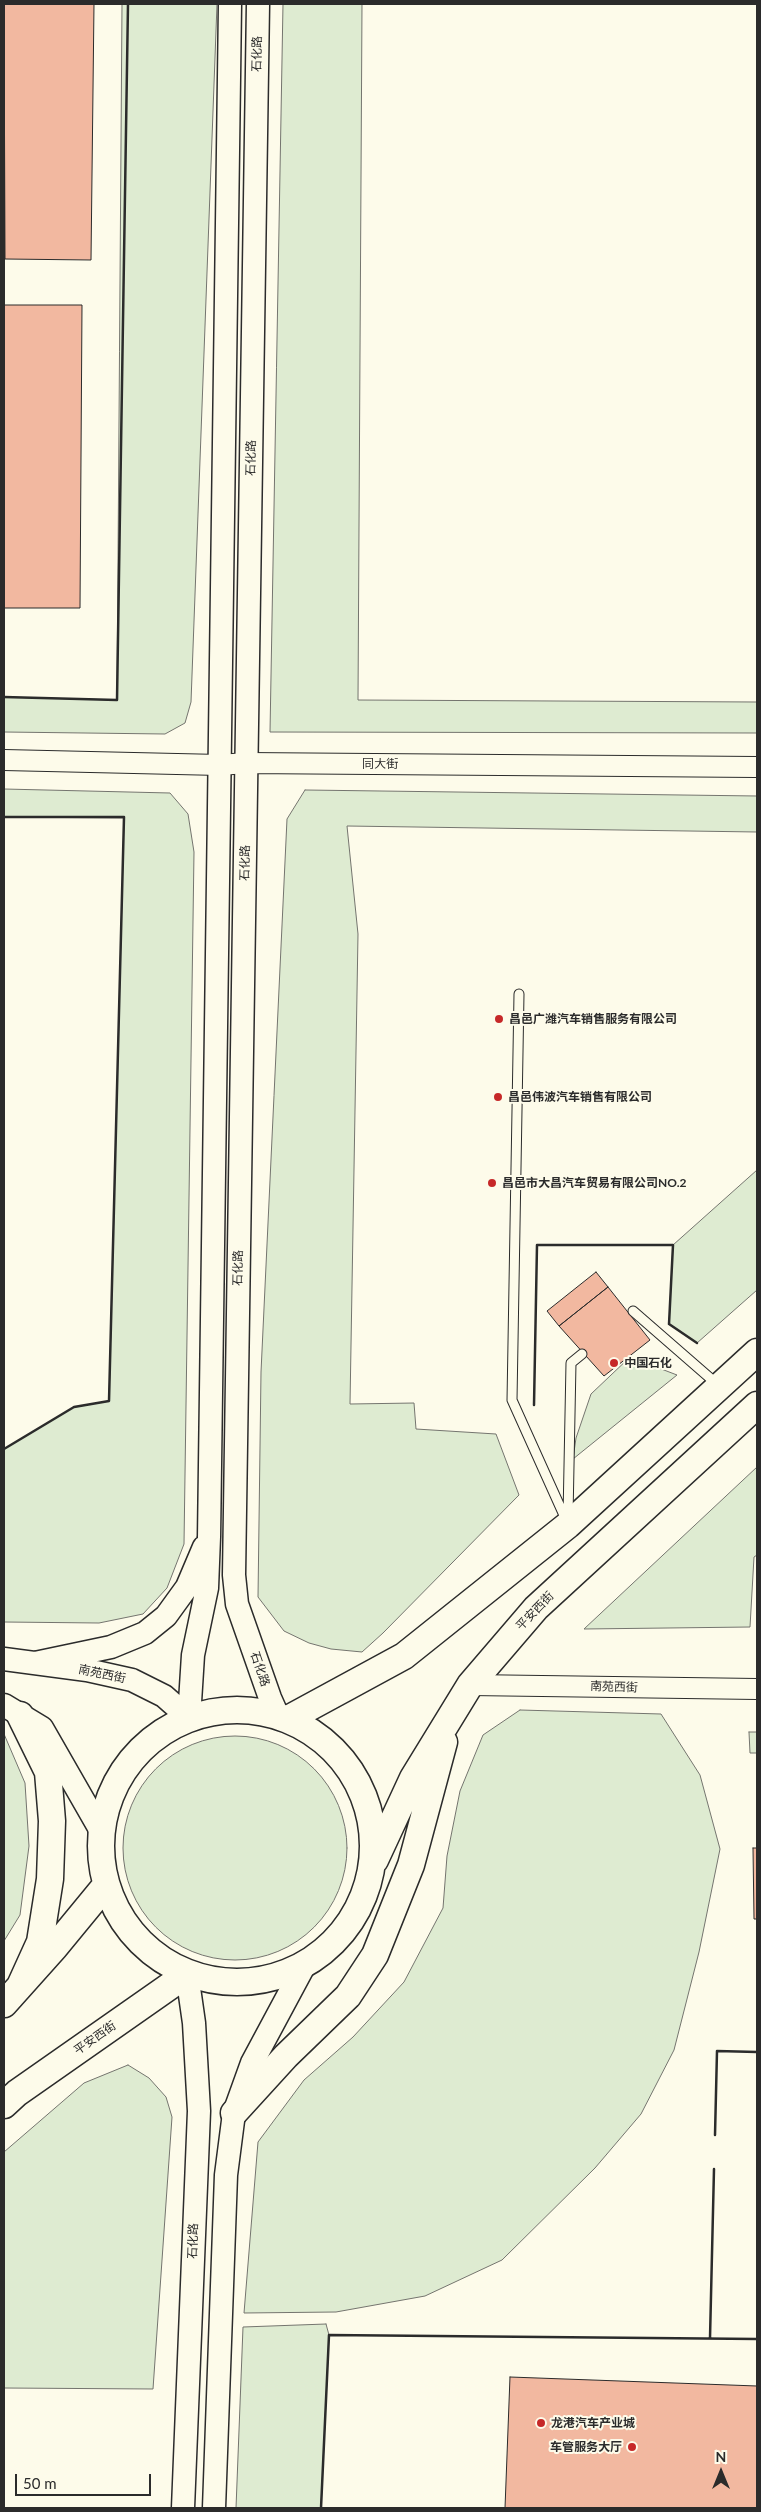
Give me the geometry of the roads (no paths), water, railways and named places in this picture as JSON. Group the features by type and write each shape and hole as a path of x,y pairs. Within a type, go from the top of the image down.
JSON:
{"main road":[{"name":"石化路","path":"189,1718 193,1655 207,1588 209,1537 230,4"},
{"name":"石化路","path":"258,4 234,1574 238,1604 270,1698 283,1717"},
{"path":"283,1717 404,1656 568,1524 757,1352"},
{"name":"平安西街","path":"373,1865 413,1778 470,1685 536,1608 757,1404"},
{"path":"35,1663 111,1646 145,1633 166,1616 187,1587 209,1537"},
{"name":"南苑西街","path":"4,1660 87,1670 132,1680 164,1696 189,1718"},
{"path":"12,1710 42,1728 101,1831"},
{"path":"12,1710 48,1772 52,1821 50,1879 40,1942 12,1995"},
{"path":"224,1710 283,1717 327,1743 356,1778 372,1820 373,1865 361,1905 338,1940 304,1966 267,1980 227,1983 187,1974 151,1953 123,1923 106,1885 100,1858 101,1831 109,1797 126,1766 150,1741 168,1728 189,1718 224,1710"},
{"path":"234,2113 286,2056 348,1996 375,1955 411,1865 451,1716"},
{"path":"12,1995 106,1885"},
{"path":"214,2508 226,2175 234,2113 252,2063 304,1966"},
{"name":"石化路","path":"183,2508 199,2111 194,2023 187,1974"},
{"name":"平安西街","path":"4,2105 17,2093 187,1974"}],"street":[{"name":"同大街","path":"4,760 220,765 246,762 757,767"},
{"name":"南苑西街","path":"470,1685 757,1689"}],"lane":[{"path":"519,994 512,1400 568,1524"},
{"path":"633,1311 720,1387"},
{"path":"568,1524 571,1363 582,1354"}],"place":[{"name":"昌邑广潍汽车销售服务有限公司","path":"499,1019"},
{"name":"昌邑伟波汽车销售有限公司","path":"498,1097"},
{"name":"昌邑市大昌汽车贸易有限公司NO.2","path":"492,1183"},
{"name":"中国石化","path":"614,1363"},
{"name":"龙港汽车产业城","path":"541,2423"},
{"name":"车管服务大厅","path":"632,2447"}]}
